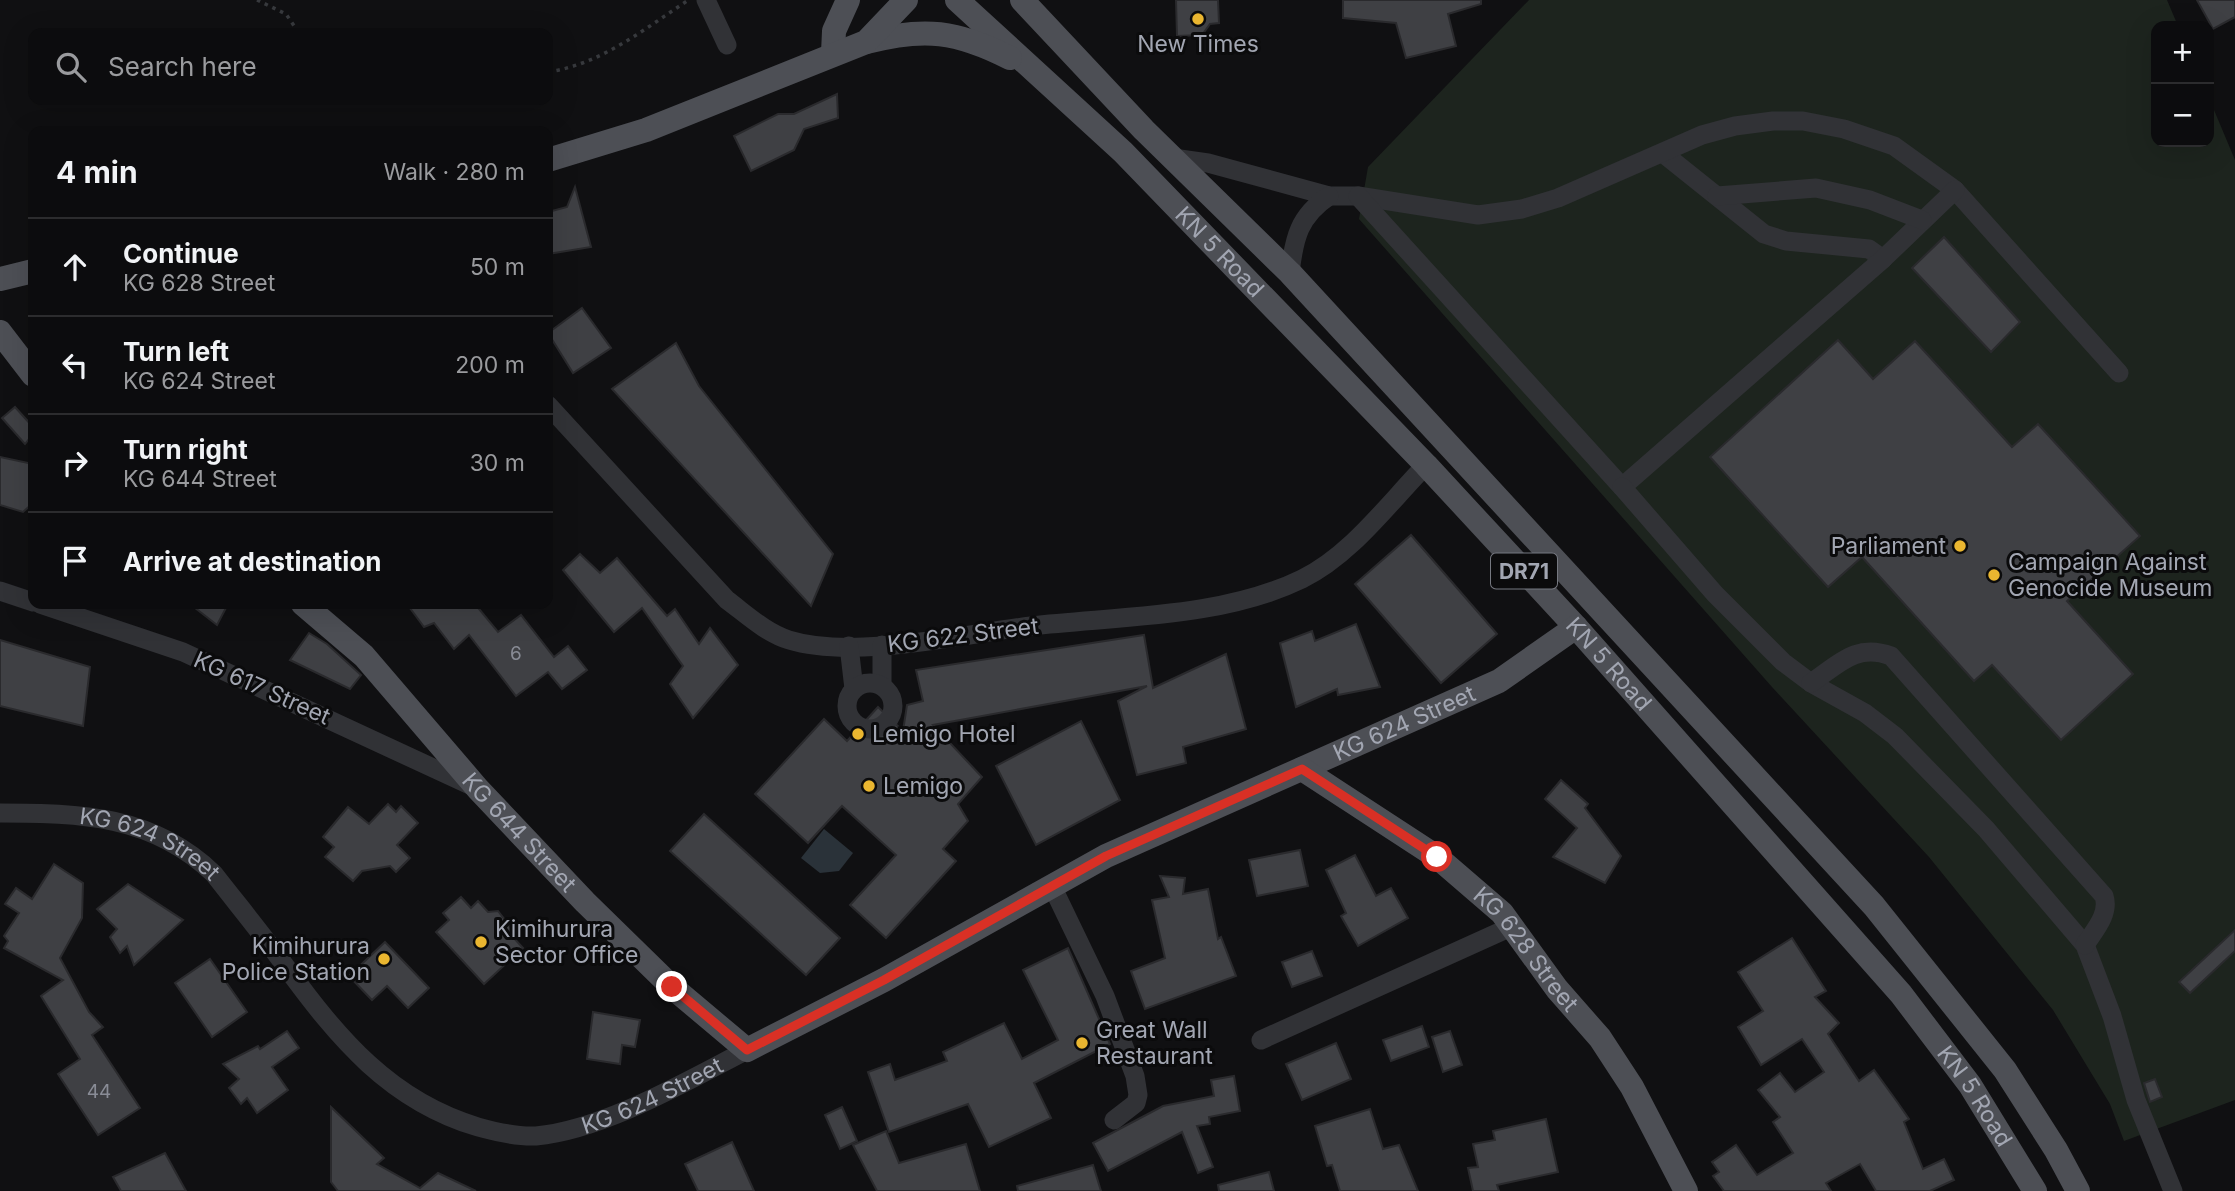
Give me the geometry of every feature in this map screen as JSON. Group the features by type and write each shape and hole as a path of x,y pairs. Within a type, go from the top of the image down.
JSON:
{"main road":[{"path":"833,53 834,31 848,0"},
{"path":"866,42 906,0"},
{"name":"KN 5 Road","path":"957,0 1124,152 1426,465 1576,627 1901,995 1970,1085 2035,1191"},
{"name":"KN 5 Road","path":"1021,0 1144,130 1290,273 1874,906 2005,1070 2056,1150 2078,1191"},
{"path":"553,158 646,130 833,53 899,34 936,32 974,42 1038,73"},
{"path":"0,279 28,272"},
{"path":"0,332 28,368"},
{"name":"KG 644 Street","path":"309,609 364,656 478,789 585,902 672,987 747,1050"},
{"name":"KG 624 Street","path":"747,1050 884,980 1106,856 1499,681 1576,627"},
{"name":"KG 628 Street","path":"1302,769 1437,857 1503,913 1557,989 1600,1038 1632,1087 1686,1191"}],"street":[{"path":"706,0 727,45"},
{"path":"1173,158 1208,163 1329,196 1358,196 1478,215 1501,214 1558,198 1664,154 1702,135 1735,126 1773,121 1803,121 1844,129 1894,146 1955,190 2119,373"},
{"path":"1124,152 1144,130"},
{"path":"1664,154 1764,234 1786,241 1870,249 1883,259"},
{"path":"1717,196 1816,188 1871,200 1922,219"},
{"path":"1622,487 1883,259 1955,190"},
{"path":"1290,273 1296,233 1302,219 1329,196"},
{"path":"1358,196 1622,487 1715,594 1783,662 1811,683 1865,713 1895,736 1986,829 2085,945 2112,1016 2136,1100 2173,1191"},
{"name":"KG 622 Street","path":"553,410 727,600 788,640 849,646 882,645 1196,610 1281,588 1334,559 1426,465"},
{"path":"0,591 28,600"},
{"name":"KG 617 Street","path":"55,609 184,652 478,789"},
{"path":"849,646 854,689 847,702 850,717 861,727 876,728 888,720 893,706 882,687 882,645"},
{"path":"1811,683 1852,654 1873,649 1891,656 2104,896 2106,902 2103,917 2085,945"},
{"path":"854,689 868,683 882,687"},
{"name":"KG 624 Street","path":"0,813 89,815 161,834 193,853 214,874 322,1018 352,1049 384,1078 433,1111 460,1121 498,1132 522,1135 566,1131 655,1096 747,1050"},
{"path":"1052,886 1105,996 1135,1076 1138,1095 1136,1103 1114,1120"},
{"path":"1261,1040 1513,926"}],"path":[{"path":"257,0 286,14 296,28"},
{"path":"553,71 587,61 628,42 688,0"}],"shaded area":[{"path":"1529,0 2167,0 2176,21 2151,21 2151,147 2214,147 2214,110 2235,160 2235,1100 2124,1141 2110,1104 2053,1010 1929,857 1772,687 1359,219 1368,167"},
{"path":"824,829 853,853 839,871 820,873 801,858"}],"building":[{"name":"New Times","path":"1176,0 1218,0 1219,23 1210,24 1202,35 1177,36"},
{"path":"1343,0 1481,0 1481,4 1448,14 1456,46 1406,58 1396,23 1343,18"},
{"path":"2197,0 2235,0 2235,17 2214,28 2214,21 2209,21"},
{"path":"837,94 838,118 804,129 794,150 751,171 734,136 778,114 794,114"},
{"path":"575,187 591,247 553,253 553,211 567,207"},
{"path":"1944,237 2020,322 1991,352 1912,268"},
{"path":"582,308 611,348 573,373 553,341 553,329"},
{"name":"Parliament","path":"1838,340 1873,379 1915,341 2012,447 2038,424 2140,536 2067,601 2133,674 2061,740 1992,665 1974,681 1862,557 1828,587 1710,457"},
{"path":"676,343 699,386 833,554 811,606 612,389"},
{"path":"15,407 28,421 28,440 25,444 2,418"},
{"path":"0,457 28,463 28,508 23,512 0,505"},
{"path":"1411,535 1497,634 1441,683 1355,584"},
{"path":"580,554 600,573 617,558 667,616 675,609 699,644 710,628 738,665 693,718 670,684 683,666 642,608 614,632 563,570"},
{"path":"196,609 225,609 217,625"},
{"path":"411,609 479,609 498,632 521,615 554,657 568,646 587,670 562,689 548,672 516,696 469,635 454,649 434,623 424,627"},
{"path":"1356,624 1380,687 1338,695 1337,689 1296,707 1280,643 1312,631 1315,641"},
{"path":"309,633 327,644 361,675 350,689 290,660"},
{"name":"Lemigo","path":"1144,635 1153,688 1226,654 1246,729 1183,747 1186,763 1137,775 1118,701 1147,686 933,725 982,777 958,804 968,821 943,849 956,861 886,938 850,905 896,855 842,806 808,843 755,794 824,719 847,741 878,707 903,731 907,705 923,701 916,670"},
{"path":"0,640 90,667 83,726 0,706"},
{"path":"1081,721 1120,800 1036,845 996,766"},
{"path":"1561,780 1588,804 1585,808 1621,856 1605,883 1553,857 1577,828 1545,799"},
{"path":"388,804 396,812 401,806 418,823 397,845 410,858 396,872 390,866 362,871 353,881 325,857 334,847 323,837 348,807 369,824"},
{"path":"704,814 840,938 806,975 670,851"},
{"path":"1300,850 1308,886 1257,896 1249,860"},
{"path":"1355,855 1376,896 1391,888 1408,918 1358,946 1341,916 1346,913 1326,870"},
{"path":"54,864 83,883 82,918 60,958 89,1012 103,1027 92,1035 140,1108 98,1135 58,1074 80,1059 41,996 63,980 4,948 8,941 4,936 19,913 5,904 16,888 32,899"},
{"path":"1160,876 1185,878 1183,894 1208,889 1218,939 1221,937 1236,976 1145,1009 1131,971 1165,958 1152,900 1169,897"},
{"path":"128,884 183,920 134,965 127,946 120,953 110,937 117,929 97,909"},
{"name":"Kimihurura Sector Office","path":"461,897 471,908 478,901 488,912 498,911 512,929 511,935 523,948 484,984 436,932 449,920 443,913"},
{"path":"2235,930 2235,951 2190,993 2179,982"},
{"path":"1792,938 1826,991 1815,997 1839,1023 1828,1034 1859,1081 1874,1070 1909,1119 1904,1122 1923,1169 1944,1159 1954,1180 1930,1191 1876,1191 1860,1164 1826,1183 1831,1191 1724,1191 1713,1176 1719,1172 1712,1162 1736,1145 1757,1175 1793,1153 1773,1122 1780,1117 1758,1090 1780,1073 1795,1092 1824,1072 1802,1039 1761,1065 1738,1027 1763,1011 1738,972"},
{"name":"Kimihurura Police Station","path":"385,942 429,988 408,1008 387,986 372,1000 349,976"},
{"path":"1068,948 1110,1044 1034,1083 1051,1118 989,1147 968,1104 889,1132 868,1072 890,1064 895,1080 947,1061 943,1052 1004,1023 1022,1059 1058,1040 1023,970"},
{"path":"1312,951 1322,976 1292,987 1282,962"},
{"path":"210,959 247,1012 212,1037 175,983"},
{"path":"593,1012 640,1020 635,1047 622,1045 620,1064 587,1059"},
{"path":"1422,1026 1429,1047 1391,1061 1383,1040"},
{"path":"287,1031 299,1048 272,1067 288,1090 257,1113 247,1098 241,1104 229,1088 239,1079 223,1064 258,1046 260,1049"},
{"path":"1450,1031 1462,1065 1443,1072 1432,1037"},
{"path":"1336,1043 1351,1079 1302,1100 1286,1064"},
{"path":"1234,1076 1240,1111 1209,1117 1210,1124 1197,1126 1213,1167 1198,1173 1182,1132 1108,1171 1093,1143 1163,1106 1214,1096 1211,1080"},
{"path":"2155,1079 2162,1097 2150,1102 2144,1083"},
{"path":"331,1107 384,1158 377,1164 420,1188 438,1173 476,1191 338,1191 331,1182"},
{"path":"842,1107 857,1141 840,1149 825,1115"},
{"path":"1370,1109 1383,1149 1399,1145 1418,1191 1340,1191 1332,1165 1327,1166 1315,1126"},
{"path":"1546,1119 1558,1172 1497,1185 1499,1191 1473,1191 1468,1168 1478,1167 1473,1144 1495,1140 1493,1131"},
{"path":"886,1131 899,1163 966,1144 980,1191 877,1191 853,1145"},
{"path":"732,1142 754,1191 698,1191 685,1164"},
{"path":"165,1153 186,1191 121,1191 113,1177"},
{"path":"1093,1165 1101,1191 1018,1191 1017,1186"},
{"path":"1269,1172 1274,1191 1219,1191 1218,1185"}],"place":[{"name":"New Times","path":"1198,19"},
{"name":"Parliament","path":"1960,546"},
{"name":"Campaign Against Genocide Museum","path":"1994,575"},
{"name":"Lemigo Hotel","path":"858,734"},
{"name":"Lemigo","path":"869,786"},
{"name":"Kimihurura Sector Office","path":"481,942"},
{"name":"Kimihurura Police Station","path":"384,959"},
{"name":"Great Wall Restaurant","path":"1082,1043"}],"route":[{"path":"672,987 747,1050 884,980 1106,856 1302,769 1437,857"}]}
